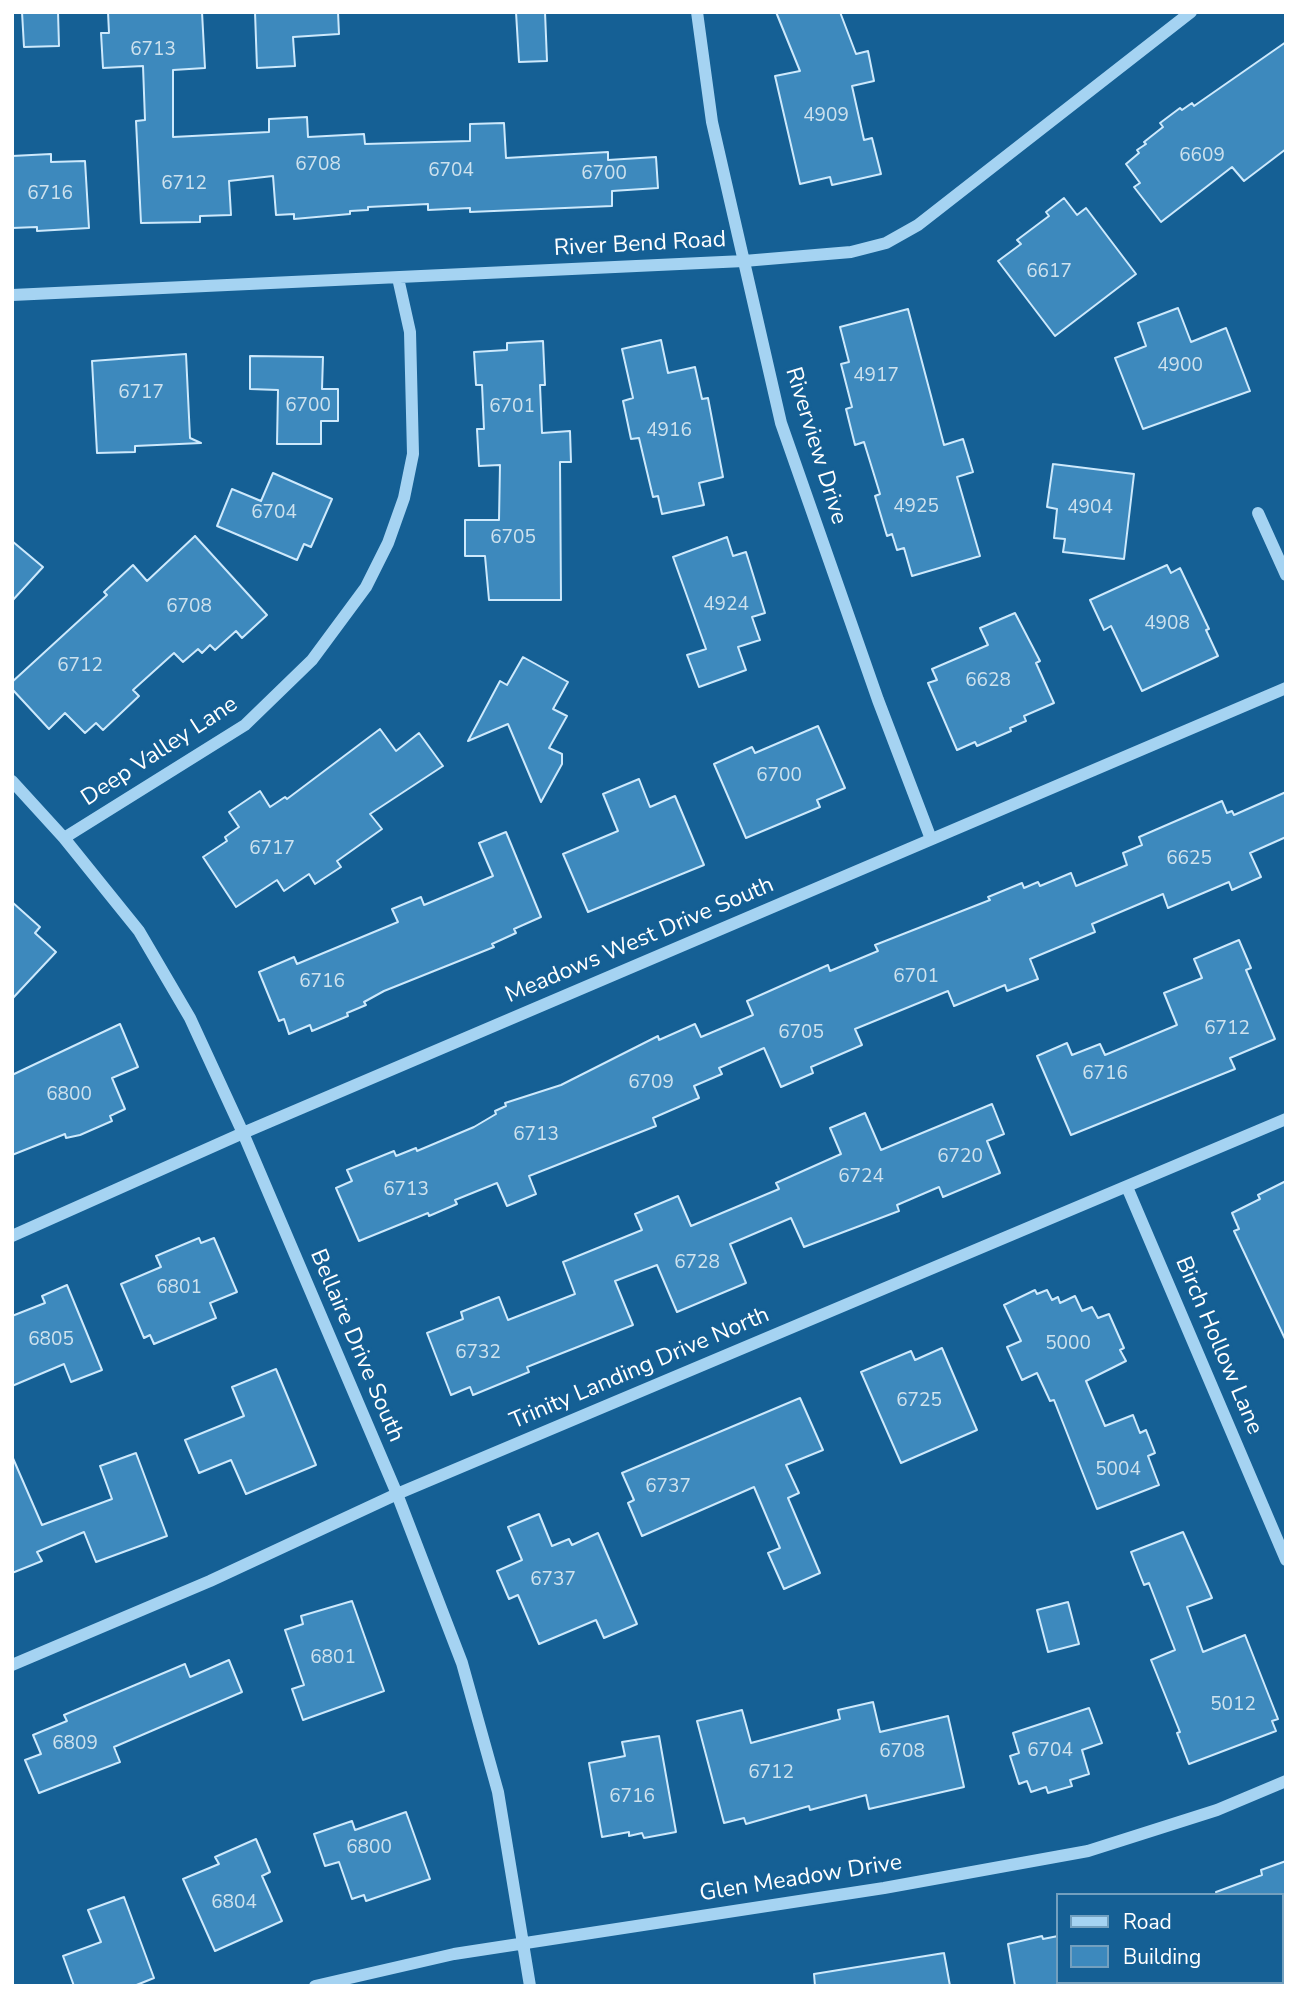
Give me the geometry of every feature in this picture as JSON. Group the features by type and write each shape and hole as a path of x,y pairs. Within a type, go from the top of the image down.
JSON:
{"street":[{"name":"Riverview Drive","path":"698,12 712,122 781,423 878,700 931,839"},
{"name":"River Bend Road","path":"12,295 744,261 851,252 886,243 918,225 1191,12"},
{"name":"Deep Valley Lane","path":"64,838 245,725 312,660 366,587 392,532 404,498 413,454 411,332 398,278"},
{"path":"1258,513 1286,575"},
{"name":"Meadows West Drive South","path":"12,1236 243,1133 1286,688"},
{"name":"Bellaire Drive South","path":"12,781 64,838 139,930 190,1018 243,1133 397,1494 462,1663 498,1792 530,1986"},
{"name":"Trinity Landing Drive North","path":"12,1665 210,1581 397,1494 1286,1119"},
{"name":"Birch Hollow Lane","path":"1127,1187 1286,1560"},
{"name":"Glen Meadow Drive","path":"315,1986 454,1954 884,1888 1088,1851 1217,1810 1286,1781"}],"building":[{"path":"22,12 58,12 59,46 24,47"},
{"path":"108,12 202,12 205,68 173,70 173,137 269,132 269,119 307,117 308,137 364,134 365,144 470,141 470,124 504,123 506,158 608,152 608,160 656,157 658,188 612,191 612,206 470,212 470,208 428,210 428,204 368,207 368,210 350,211 350,214 294,219 294,214 276,215 273,176 229,181 231,215 200,216 200,222 141,223 136,121 145,120 143,66 103,68 101,33 109,33"},
{"path":"255,12 338,12 339,34 293,37 295,66 257,68"},
{"path":"516,12 545,12 547,61 519,62"},
{"path":"776,12 840,12 856,54 868,51 874,81 852,86 864,140 872,138 881,174 832,185 830,177 800,184 775,76 800,71"},
{"path":"1286,42 1286,149 1244,181 1232,167 1161,222 1134,187 1140,183 1126,164 1139,153 1137,150 1146,144 1144,142 1163,127 1160,123 1180,108 1182,110 1192,103 1194,106"},
{"path":"51,154 51,162 85,161 89,228 37,231 37,227 12,228 12,156"},
{"path":"1064,198 1077,215 1086,208 1136,274 1055,336 998,261 1021,244 1017,240 1049,216 1046,212"},
{"path":"1178,308 1191,342 1226,328 1250,391 1143,429 1115,358 1146,346 1138,323"},
{"path":"908,309 944,445 963,439 973,472 957,477 980,556 912,576 904,548 897,550 892,534 887,536 875,496 880,494 864,442 855,445 846,409 852,407 841,364 849,362 840,327"},
{"path":"661,340 668,373 695,367 702,399 708,398 723,477 699,483 704,505 662,514 658,496 653,497 639,438 631,439 623,401 633,398 622,349"},
{"path":"543,341 545,385 540,385 542,433 570,431 571,462 560,462 561,600 489,600 485,556 465,556 465,520 499,520 500,465 479,466 477,429 484,429 482,385 476,385 474,352 507,350 507,343"},
{"path":"186,354 190,438 201,443 135,446 135,452 97,453 92,361"},
{"path":"250,356 323,357 322,389 338,389 338,421 321,421 321,444 277,444 278,390 250,389"},
{"path":"1053,464 1134,474 1124,559 1063,552 1065,539 1054,538 1057,509 1047,507"},
{"path":"273,473 332,499 311,547 304,544 297,560 217,526 232,489 261,501"},
{"path":"195,536 267,615 242,638 236,631 215,650 210,645 202,653 198,649 183,662 174,653 133,690 139,696 103,730 96,723 85,733 65,713 49,729 12,689 12,682 107,595 104,592 133,565 147,581"},
{"path":"727,537 733,556 746,552 765,613 752,617 760,640 738,647 746,670 699,687 687,655 706,649 673,557"},
{"path":"12,541 43,567 12,601"},
{"path":"1167,565 1171,573 1180,568 1209,629 1206,630 1218,656 1142,691 1111,626 1104,630 1090,600"},
{"path":"1015,613 1040,661 1036,663 1054,703 1024,716 1026,721 1010,728 1011,731 977,746 975,742 957,750 928,683 937,680 932,669 988,645 980,628"},
{"path":"523,657 568,682 553,709 567,716 549,748 562,754 562,764 541,802 508,724 468,741 500,681 507,685"},
{"path":"818,726 845,788 817,800 820,807 746,838 714,764 752,747 755,753"},
{"path":"380,729 396,751 419,733 443,766 370,814 382,829 337,861 341,867 315,884 309,874 284,891 277,880 236,907 203,857 227,841 225,837 239,827 229,812 260,791 270,807 285,797 287,799"},
{"path":"639,779 650,807 675,796 704,865 588,912 563,854 618,831 603,794"},
{"path":"1286,792 1286,837 1250,853 1261,877 1232,890 1229,882 1168,908 1163,894 1092,924 1095,932 1030,959 1038,979 1007,991 1005,985 954,1006 948,991 855,1029 862,1045 811,1067 813,1073 781,1087 764,1048 719,1068 722,1074 694,1086 699,1098 653,1118 656,1126 529,1176 536,1194 507,1206 497,1183 455,1200 457,1204 429,1216 428,1213 359,1241 336,1188 352,1181 347,1170 394,1151 396,1156 416,1148 417,1151 474,1127 496,1114 495,1111 506,1106 505,1103 561,1085 658,1036 659,1040 695,1024 701,1037 753,1015 747,1001 828,965 830,971 878,951 875,945 990,900 988,897 1022,883 1024,888 1038,882 1040,886 1071,873 1076,886 1127,865 1123,853 1142,845 1139,837 1222,801 1227,813 1232,811 1234,815"},
{"path":"506,832 541,917 514,929 516,933 492,944 494,947 384,991 364,1002 366,1005 347,1013 348,1016 312,1031 310,1025 289,1034 284,1019 279,1021 259,972 294,957 297,964 398,922 392,909 421,897 424,905 493,876 479,843"},
{"path":"12,902 40,927 35,933 56,952 12,999"},
{"path":"1239,940 1251,968 1246,970 1275,1039 1230,1058 1235,1069 1071,1135 1037,1056 1067,1043 1072,1055 1100,1044 1105,1055 1177,1025 1164,993 1202,978 1194,959"},
{"path":"120,1024 138,1067 112,1078 125,1109 110,1116 112,1121 80,1135 66,1138 65,1134 12,1155 12,1075"},
{"path":"992,1104 1004,1134 987,1141 1000,1173 943,1197 939,1187 897,1205 899,1211 804,1247 791,1218 730,1244 746,1283 677,1312 657,1265 615,1281 633,1325 527,1367 529,1372 473,1395 470,1387 451,1395 427,1333 463,1319 461,1312 499,1297 508,1320 575,1294 563,1262 642,1230 635,1214 678,1196 691,1226 779,1189 776,1183 841,1154 830,1128 865,1113 881,1150"},
{"path":"1286,1181 1286,1341 1234,1231 1239,1229 1232,1213 1260,1199 1258,1195"},
{"path":"199,1238 201,1243 214,1238 237,1292 210,1303 216,1318 154,1344 150,1335 144,1338 121,1284 161,1267 156,1256"},
{"path":"67,1285 102,1370 71,1382 64,1364 12,1386 12,1316 45,1303 42,1296"},
{"path":"1035,1290 1037,1294 1047,1290 1052,1300 1058,1297 1060,1303 1075,1296 1082,1311 1092,1307 1098,1318 1109,1314 1124,1348 1120,1350 1126,1361 1086,1381 1105,1426 1133,1415 1140,1433 1146,1430 1155,1453 1148,1456 1159,1485 1097,1509 1054,1400 1050,1401 1037,1373 1022,1380 1007,1347 1021,1341 1004,1305"},
{"path":"942,1348 977,1430 901,1463 861,1372 911,1351 915,1360"},
{"path":"276,1369 316,1465 246,1494 231,1460 199,1473 185,1440 244,1416 232,1387"},
{"path":"800,1398 823,1450 786,1465 799,1493 788,1498 820,1573 784,1589 768,1553 780,1548 754,1487 642,1536 628,1503 634,1500 622,1473"},
{"path":"136,1453 167,1536 96,1562 84,1532 37,1552 42,1561 12,1573 12,1456 42,1525 112,1499 100,1466"},
{"path":"539,1514 552,1546 569,1539 572,1545 598,1533 637,1624 604,1638 596,1620 539,1644 518,1595 509,1599 497,1571 522,1560 508,1527"},
{"path":"1183,1532 1212,1598 1187,1607 1203,1652 1245,1635 1278,1719 1272,1721 1276,1731 1189,1764 1177,1733 1180,1732 1151,1660 1175,1650 1149,1583 1144,1585 1131,1552"},
{"path":"352,1601 384,1691 303,1720 292,1689 304,1685 285,1630 303,1624 301,1616"},
{"path":"1068,1602 1079,1644 1048,1652 1037,1610"},
{"path":"229,1660 242,1692 114,1747 120,1762 39,1793 25,1760 41,1754 33,1735 67,1721 64,1715 185,1664 190,1677"},
{"path":"873,1702 880,1732 948,1716 964,1787 869,1809 866,1795 810,1810 809,1806 746,1824 744,1818 724,1823 697,1721 742,1710 751,1743 840,1719 838,1710"},
{"path":"1089,1708 1102,1743 1082,1750 1089,1774 1070,1780 1072,1786 1048,1793 1046,1787 1031,1792 1027,1781 1019,1784 1010,1756 1019,1753 1013,1733"},
{"path":"659,1736 676,1832 644,1838 642,1833 629,1836 629,1832 602,1837 589,1763 625,1756 622,1742"},
{"path":"406,1812 430,1879 366,1901 364,1895 352,1899 339,1862 325,1866 314,1834 352,1821 355,1830"},
{"path":"256,1839 270,1872 262,1876 282,1921 215,1951 183,1879 219,1864 215,1857"},
{"path":"1286,1861 1286,1932 1284,1893 1216,1893 1262,1875 1261,1870"},
{"path":"124,1897 154,1978 134,1986 74,1986 63,1956 101,1942 88,1910"},
{"path":"1042,1936 1043,1939 1056,1936 1058,1986 1015,1986 1008,1944"},
{"path":"944,1953 950,1986 815,1986 814,1974"}]}
